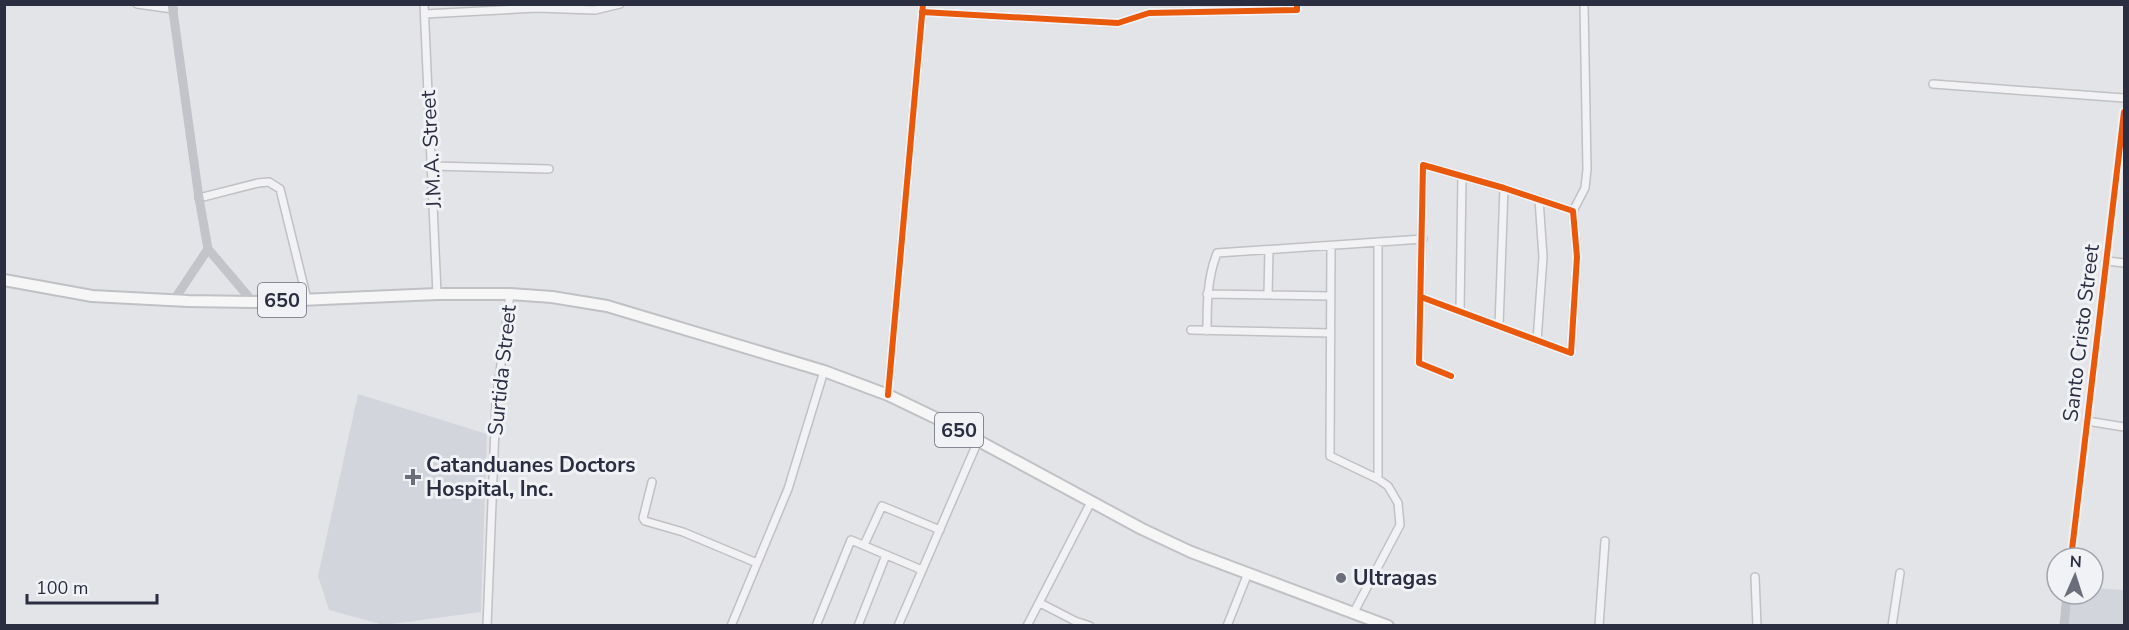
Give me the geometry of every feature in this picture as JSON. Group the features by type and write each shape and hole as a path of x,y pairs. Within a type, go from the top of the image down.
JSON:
{"main road":[{"name":"650","path":"4,280 92,296 174,300 253,302 437,294 510,294 552,297 616,308 824,371 888,395 1191,552 1388,626"}],"street":[{"path":"137,4 172,7 208,249 253,302"},
{"name":"J.M.A. Street","path":"424,4 437,294"},
{"path":"425,14 527,9 595,10 620,4"},
{"path":"1149,4 1149,13"},
{"path":"888,395 923,8 1118,23 1149,13 1297,10 1297,4"},
{"path":"1421,297 1571,353 1577,256 1573,211 1586,188 1587,169 1584,4"},
{"path":"1933,84 2124,98"},
{"name":"Santo Cristo Street","path":"2072,546 2124,112"},
{"path":"1451,376 1419,363 1423,165 1573,211"},
{"path":"432,166 549,169"},
{"path":"1460,311 1462,176"},
{"path":"199,198 258,183 269,182 280,189 307,299"},
{"path":"1498,326 1504,188"},
{"path":"1537,341 1543,257 1539,199"},
{"path":"1207,331 1207,294 1211,270 1217,253 1423,239"},
{"path":"1378,242 1378,479"},
{"path":"1331,246 1330,456 1388,486 1398,503 1400,525 1354,612"},
{"path":"174,300 208,249"},
{"path":"1268,295 1269,250"},
{"path":"2107,261 2124,263"},
{"name":"Surtida Street","path":"487,626 496,403 510,294"},
{"path":"1207,294 1330,296"},
{"path":"1191,330 1330,333"},
{"path":"731,626 788,489 824,371"},
{"path":"2087,421 2124,427"},
{"path":"898,626 978,441"},
{"path":"652,482 643,518 645,521 684,532 757,563"},
{"path":"1027,626 1091,502"},
{"path":"864,545 882,506 940,530"},
{"path":"816,626 851,540 922,570"},
{"path":"1599,626 1605,541"},
{"path":"858,626 886,555"},
{"path":"1227,626 1248,573"},
{"path":"1892,626 1900,573"},
{"path":"1755,577 1757,626"},
{"path":"1040,603 1090,626"},
{"path":"2064,626 2066,606"}],"shaded area":[{"path":"358,394 487,434 481,612 384,625 329,610 318,576"},
{"path":"2105,589 2124,590 2124,625 2067,626 2069,606 2105,606"}],"cycle path":[{"path":"888,395 923,4"},
{"path":"922,12 1118,23 1149,13 1297,10 1297,4"},
{"path":"2072,546 2124,112"},
{"path":"1421,297 1571,353 1577,257 1573,211 1423,165 1419,363 1451,376"}],"place":[{"name":"Catanduanes Doctors Hospital, Inc.","path":"413,477"},
{"name":"Ultragas","path":"1341,578"}]}
